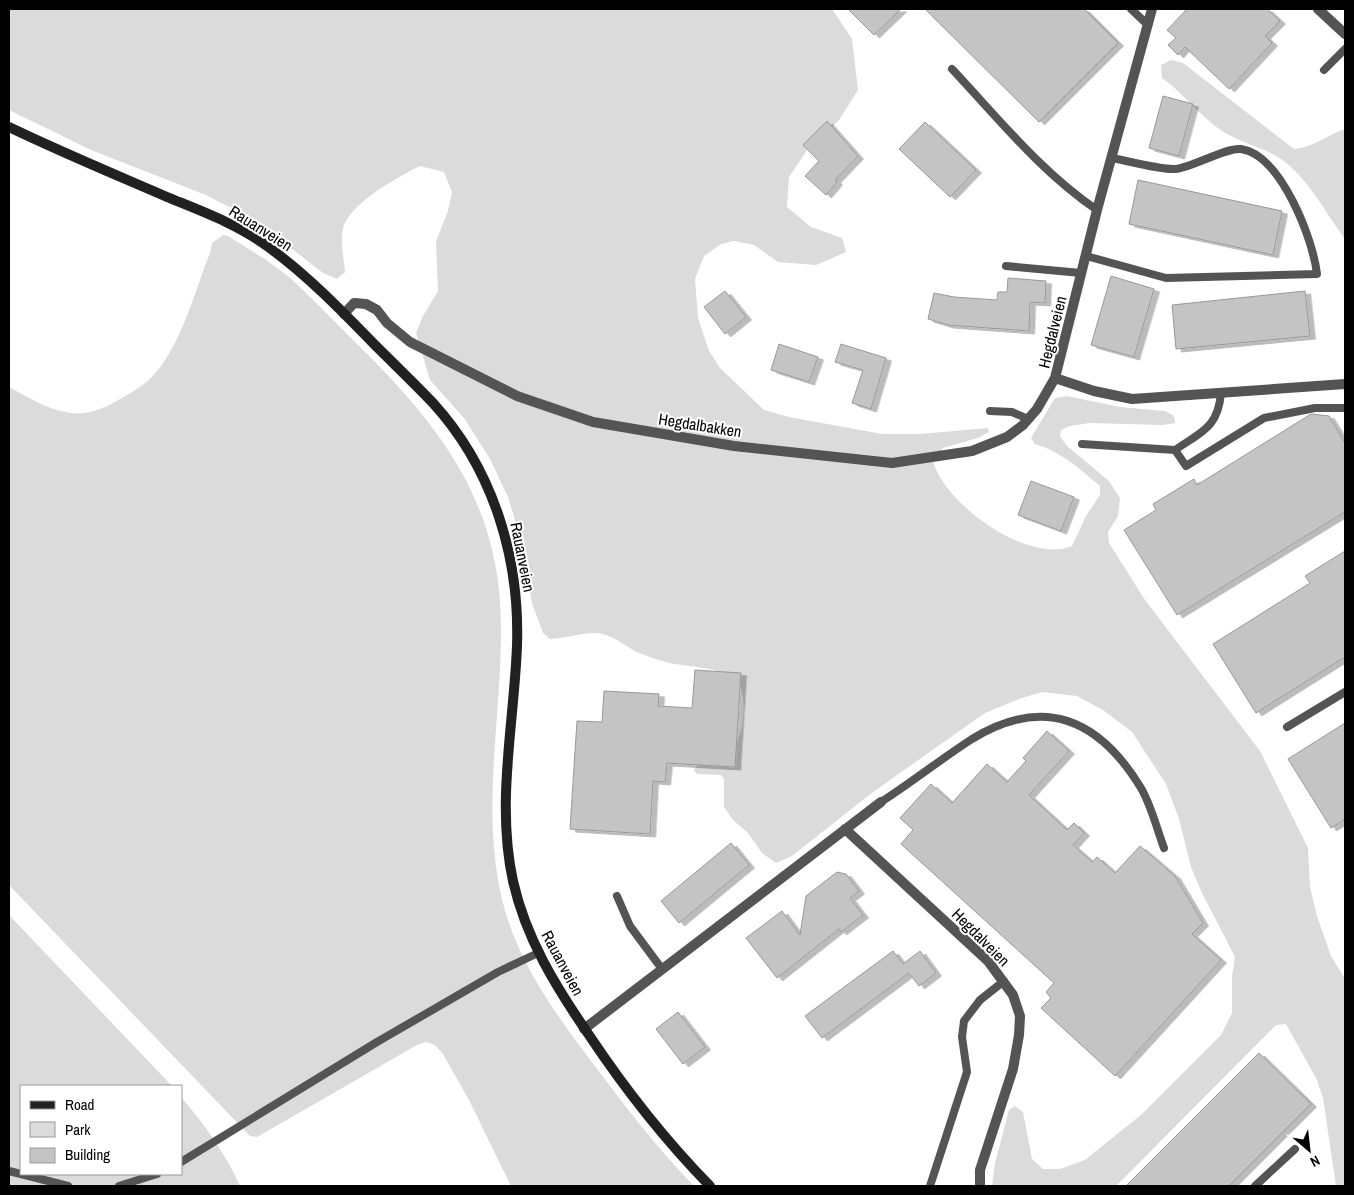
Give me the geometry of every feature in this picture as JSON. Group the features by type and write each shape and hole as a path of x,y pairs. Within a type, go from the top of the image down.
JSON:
{"main road":[{"name":"Rauanveien","path":"9,127 249,234 285,259 344,314 434,404 454,430 477,466 500,518 512,570 517,613 506,833 519,902 538,953 559,992 649,1118 710,1186"}],"street":[{"name":"Hegdalveien","path":"1152,9 1097,210 1055,378 1094,391 1132,399 1345,384"},
{"path":"1318,9 1345,34"},
{"name":"Hegdalbakken","path":"344,314 354,303 366,304 377,310 387,323 410,342 517,396 585,419 734,446 892,463 972,451 1007,437 1037,409 1055,378"},
{"path":"584,1029 881,802"},
{"name":"Hegdalveien","path":"845,829 988,961 1013,995 1020,1016 1013,1069 980,1170 980,1186"}],"lane":[{"path":"1131,9 1148,25"},
{"path":"1324,70 1345,49"},
{"path":"952,69 1047,170 1074,194 1097,210"},
{"path":"1086,256 1166,278 1317,274 1315,254 1300,212 1265,163 1251,152 1239,148 1175,169 1112,158"},
{"path":"1006,266 1081,273"},
{"path":"1082,444 1175,450 1214,422 1220,410 1221,393"},
{"path":"1175,450 1186,466 1264,418 1315,408 1345,408"},
{"path":"990,411 1012,412 1028,419"},
{"path":"1287,727 1345,692"},
{"path":"881,802 973,739 1005,724 1030,718 1052,716 1078,724 1098,736 1121,759 1142,789 1164,848"},
{"path":"617,896 630,926 662,969"},
{"path":"182,1161 377,1042 498,972 538,953"},
{"path":"930,1186 967,1072 962,1037 964,1021 980,1000 1004,981"},
{"path":"1255,1186 1295,1149"},
{"path":"25,1175 68,1186"},
{"path":"119,1186 154,1175"}],"green space":[{"path":"9,9 832,9 852,39 858,90 839,120 807,150 789,177 787,207 811,227 842,238 846,252 816,265 778,262 754,245 734,241 721,244 704,256 695,279 698,318 709,351 720,368 764,410 789,417 882,434 920,434 988,428 989,432 978,438 943,448 933,461 940,478 970,512 991,527 1012,539 1034,547 1054,550 1072,546 1086,516 1100,495 1100,486 1085,473 1053,451 1035,444 1031,438 1055,398 1067,396 1120,407 1165,411 1174,416 1175,423 1163,425 1089,423 1070,426 1061,430 1060,436 1067,446 1109,481 1120,498 1118,516 1108,532 1109,543 1145,600 1260,751 1308,848 1310,887 1317,916 1331,956 1345,979 1345,1186 1336,1186 1323,1098 1317,1080 1286,1024 1276,1025 1116,1186 992,1186 995,1163 1009,1110 1015,1106 1023,1112 1032,1159 1043,1169 1060,1169 1085,1160 1141,1115 1221,1035 1232,1013 1232,976 1235,957 1201,891 1191,867 1179,819 1166,784 1132,732 1103,710 1077,696 1042,692 1019,699 985,713 873,792 792,856 776,863 762,853 748,833 733,820 724,807 724,779 721,775 697,774 694,771 703,760 732,745 741,731 744,706 741,687 738,683 731,677 714,670 674,664 647,656 602,634 590,633 550,639 543,633 532,603 520,537 508,497 490,459 464,418 430,380 416,333 423,316 438,291 436,241 448,211 452,192 444,172 420,166 375,192 354,210 343,229 342,245 345,272 337,279 323,273 256,221 206,195 91,150 9,110"},
{"path":"1171,60 1183,63 1294,149 1314,144 1345,129 1345,239 1314,194 1293,169 1270,152 1229,135 1211,123 1162,78 1161,65"},
{"path":"223,235 228,236 260,256 289,277 384,372 413,403 438,436 460,469 478,505 491,543 498,585 501,631 492,799 493,832 496,866 509,924 530,970 556,1013 634,1117 694,1186 511,1186 470,1102 443,1054 435,1045 426,1042 417,1045 257,1137 250,1136 9,885 9,387 50,408 71,413 90,412 128,395 151,378 170,352 186,319 212,243"},
{"path":"9,915 171,1085 20,1085 20,1175 182,1175 182,1098 214,1140 240,1186 9,1186"}],"building":[{"path":"848,9 901,9 874,35"},
{"path":"925,9 1084,9 1118,43 1039,122"},
{"path":"1187,9 1267,9 1280,21 1265,36 1272,43 1229,89 1185,47 1178,55 1168,45 1176,38 1167,30"},
{"path":"1163,96 1193,104 1179,156 1149,148"},
{"path":"827,121 858,156 835,180 837,182 826,195 805,176 819,161 803,145"},
{"path":"925,122 976,170 950,197 899,149"},
{"path":"1138,180 1282,211 1273,255 1129,224"},
{"path":"1111,276 1154,289 1134,357 1091,345"},
{"path":"1008,278 1046,281 1045,303 1030,302 1029,331 948,325 928,319 934,293 954,297 997,300 998,292 1007,292"},
{"path":"725,291 746,317 725,334 704,307"},
{"path":"1305,291 1310,336 1176,349 1172,305"},
{"path":"779,344 818,357 809,382 771,370"},
{"path":"841,344 886,358 871,409 852,403 863,370 835,362"},
{"path":"1311,414 1329,416 1345,443 1345,512 1177,615 1124,530 1156,510 1153,504 1194,479 1197,485"},
{"path":"1031,481 1074,497 1061,531 1018,515"},
{"path":"1345,551 1345,657 1256,713 1213,644 1310,583 1305,576"},
{"path":"695,670 741,673 735,767 667,763 665,782 653,781 650,834 570,829 577,721 602,722 604,691 659,694 658,706 692,708"},
{"path":"1345,723 1345,819 1331,828 1288,759"},
{"path":"1047,731 1069,751 1029,795 1067,830 1074,823 1084,833 1073,845 1092,862 1097,857 1115,873 1140,846 1175,876 1203,923 1192,934 1221,960 1115,1076 1041,1008 1051,998 1046,992 1054,983 901,844 913,830 900,818 931,784 952,803 987,764 1007,782 1026,761 1023,758"},
{"path":"731,843 749,865 679,923 661,901"},
{"path":"837,872 846,874 859,891 850,898 863,915 841,932 839,929 777,978 746,938 782,911 800,935 806,896"},
{"path":"893,951 903,964 920,951 936,973 919,986 909,973 822,1038 805,1016"},
{"path":"678,1012 705,1047 683,1064 656,1029"},
{"path":"1259,1053 1311,1104 1229,1186 1126,1186"}]}
